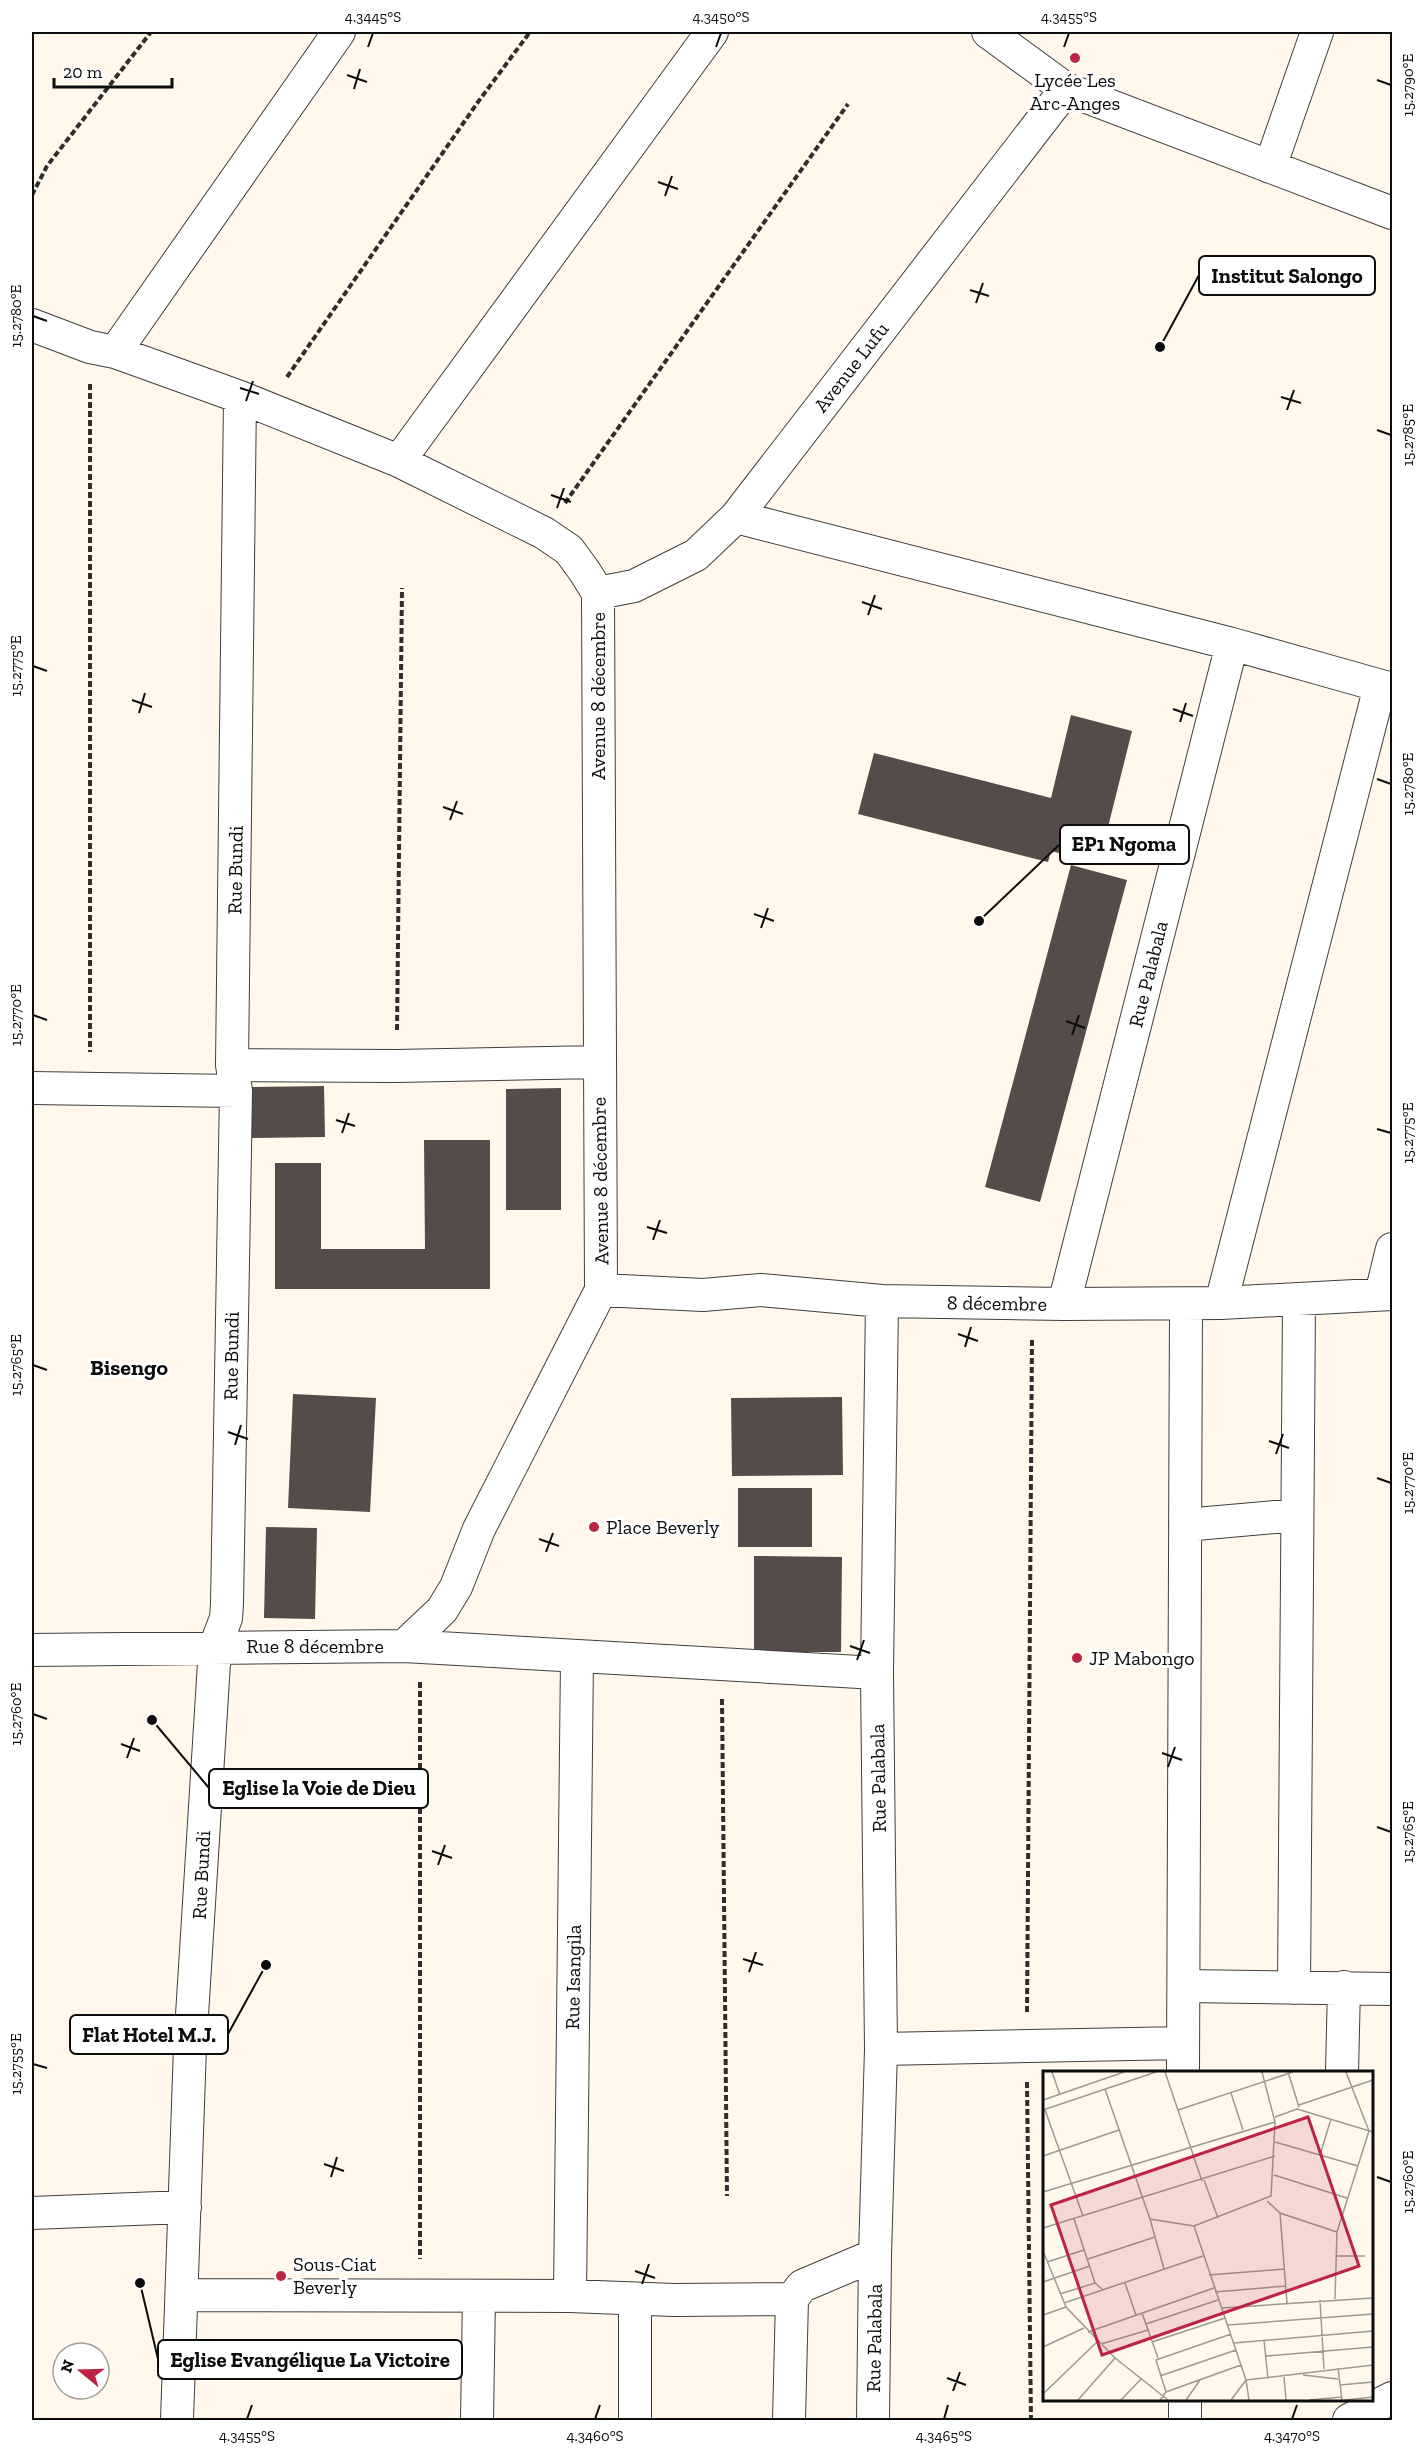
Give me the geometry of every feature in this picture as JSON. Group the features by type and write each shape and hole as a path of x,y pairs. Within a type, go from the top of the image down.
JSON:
{"street":[{"path":"103,350 339,32"},
{"path":"399,461 712,32"},
{"path":"988,32 1066,89 1392,213"},
{"path":"1270,167 1317,32"},
{"name":"Avenue Lufu","path":"598,593 634,586 696,555 736,517 1066,89"},
{"name":"Avenue 8 décembre","path":"32,325 253,402 399,461 544,533 569,550 598,593 598,1062 601,1290"},
{"name":"Rue Bundi","path":"177,2421 190,2047 215,1647 226,1618 234,1078 253,402"},
{"path":"736,517 1232,644 1386,687 1221,1303"},
{"name":"Rue Palabala","path":"1064,1304 1232,644"},
{"path":"32,1088 90,1089 396,1066 598,1062"},
{"path":"1387,1294 1392,1248"},
{"name":"8 décembre","path":"601,1290 703,1295 761,1290 882,1301 1032,1304 1221,1303 1387,1294"},
{"name":"Rue 8 décembre","path":"32,1650 412,1647 442,1610 456,1587 479,1529 601,1290"},
{"path":"1294,1988 1299,1300"},
{"name":"Rue Palabala","path":"873,2421 874,2256 881,2049 877,1673 882,1301"},
{"path":"881,2049 1027,2046 1183,2058 1185,1986 1185,1304"},
{"path":"1185,1525 1297,1515"},
{"path":"412,1647 877,1673"},
{"name":"Rue Isangila","path":"570,2296 577,1658"},
{"path":"1185,1986 1392,1989"},
{"path":"1342,2071 1344,1987"},
{"path":"32,2213 185,2208"},
{"name":"Rue Palabala","path":"792,2299 802,2286 874,2256"},
{"path":"182,2295 570,2296 635,2300 792,2299 789,2421"},
{"path":"477,2421 479,2296"},
{"path":"635,2300 635,2421"},
{"path":"1349,2421 1392,2398"},
{"path":"1185,2401 1185,2421"},
{"path":"1334,2401 1334,2421"}],"path":[{"path":"32,195 47,166 151,32"},
{"path":"253,402 530,32"},
{"path":"544,533 848,104"},
{"path":"90,1089 103,350"},
{"path":"396,1066 402,588"},
{"path":"1031,2421 1027,2046 1032,1304"},
{"path":"412,1647 421,2296"},
{"path":"722,1665 726,2196"}],"building":[{"path":"1071,715 1132,731 1099,863 1051,851 1048,862 858,814 874,753 1051,798"},
{"path":"1071,865 1127,880 1040,1202 985,1187"},
{"path":"324,1086 325,1137 251,1138 251,1087"},
{"path":"561,1088 561,1210 506,1210 506,1089"},
{"path":"424,1140 490,1140 490,1289 275,1289 275,1163 321,1163 321,1249 425,1249"},
{"path":"293,1394 376,1398 370,1512 288,1508"},
{"path":"842,1397 843,1475 732,1476 731,1398"},
{"path":"738,1488 812,1488 812,1547 738,1547"},
{"path":"266,1527 317,1528 315,1619 264,1618"},
{"path":"754,1556 842,1557 841,1652 754,1652"}],"place":[{"name":"Lycée Les Arc-Anges","path":"1075,58"},
{"name":"Institut Salongo","path":"1160,347"},
{"name":"EP1 Ngoma","path":"979,921"},
{"name":"Place Beverly","path":"594,1527"},
{"name":"JP Mabongo","path":"1077,1658"},
{"name":"Eglise la Voie de Dieu","path":"152,1720"},
{"name":"Flat Hotel M.J.","path":"266,1965"},
{"name":"Sous-Ciat Beverly","path":"281,2276"},
{"name":"Eglise Evangélique La Victoire","path":"140,2283"}],"district":[{"name":"Bisengo","path":"129,1367"}]}
